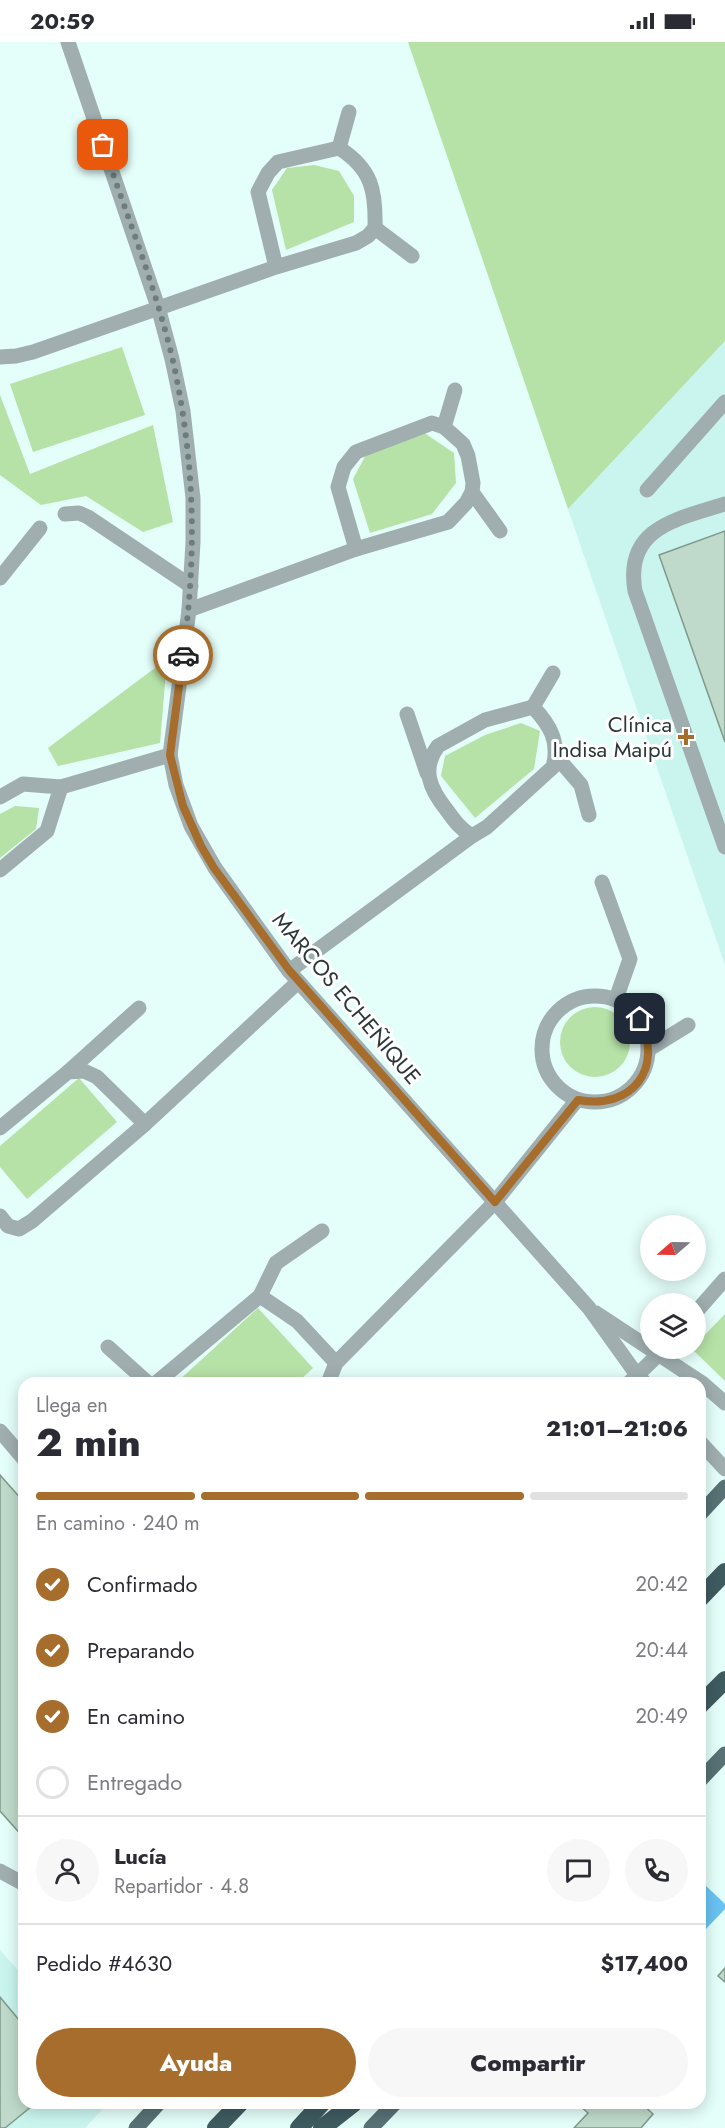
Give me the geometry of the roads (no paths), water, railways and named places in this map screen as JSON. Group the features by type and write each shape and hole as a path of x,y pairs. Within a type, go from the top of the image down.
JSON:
{"highway":[{"path":"706,1592 725,1572"},
{"path":"706,1699 725,1680"},
{"path":"216,2128 234,2109"},
{"path":"299,2128 316,2109"},
{"path":"322,2128 346,2109"}],"main road":[{"path":"706,1508 725,1487"},
{"path":"706,1774 725,1754"},
{"path":"136,2128 153,2109"},
{"path":"371,2128 389,2109"}],"street":[{"name":"MARCOS ECHEÑIQUE","path":"68,42 158,307 172,359 189,455 193,509 191,586 170,755 183,806 214,868 293,976 589,1308 635,1377"},
{"path":"339,148 348,112"},
{"path":"0,357 33,352 276,267 356,243 368,236 375,228 375,206 369,179 356,159 339,148 278,162 262,182 258,192 276,267"},
{"path":"375,228 412,256"},
{"path":"444,427 455,390"},
{"path":"647,490 725,402"},
{"path":"189,610 356,549 448,522 466,503 472,492 473,483 468,456 463,444 444,427 428,424 356,452 349,458 344,466 338,487 356,549"},
{"path":"472,492 500,531"},
{"path":"725,504 664,524 653,531 638,552 632,577 634,591 725,847"},
{"path":"65,514 79,513 88,517 191,586"},
{"path":"0,578 40,528"},
{"path":"427,774 433,753 438,746 485,720 532,707 553,673"},
{"path":"0,1216 8,1226 19,1229 32,1221 145,1125 293,976 487,826 545,775 553,767 556,756 552,730 532,707"},
{"path":"407,714 435,795 460,827 472,836"},
{"path":"0,797 23,784 61,787 170,755"},
{"path":"556,756 581,785 589,814"},
{"path":"0,870 47,831 61,787"},
{"path":"602,882 630,959 616,999"},
{"path":"595,995 616,999 640,1019 647,1033 649,1049 646,1066 639,1081 627,1093 611,1100 594,1103 578,1100 559,1089 546,1071 542,1050 545,1029 557,1011 574,999 595,995"},
{"path":"0,1128 68,1072 139,1008"},
{"path":"649,1049 688,1025"},
{"path":"68,1072 84,1071 97,1077 145,1125"},
{"path":"330,1377 336,1363 495,1202 578,1100"},
{"path":"163,1377 260,1296 276,1263 322,1231"},
{"path":"706,1301 725,1279"},
{"path":"260,1296 297,1321 336,1363"},
{"name":"MARCOS ECHEÑIQUE","path":"589,1308 640,1339"},
{"path":"108,1347 141,1377"},
{"path":"640,1377 656,1359"},
{"name":"MARCOS ECHEÑIQUE","path":"671,1359 694,1377"},
{"name":"MARCOS ECHEÑIQUE","path":"706,1386 725,1403"},
{"path":"0,1431 18,1452"},
{"path":"706,1448 725,1469"},
{"path":"0,1871 18,1881"}],"water":[{"path":"706,1886 725,1904 725,1909 706,1929"}],"place":[{"name":"Clínica Indisa Maipú","path":"686,737"}]}
